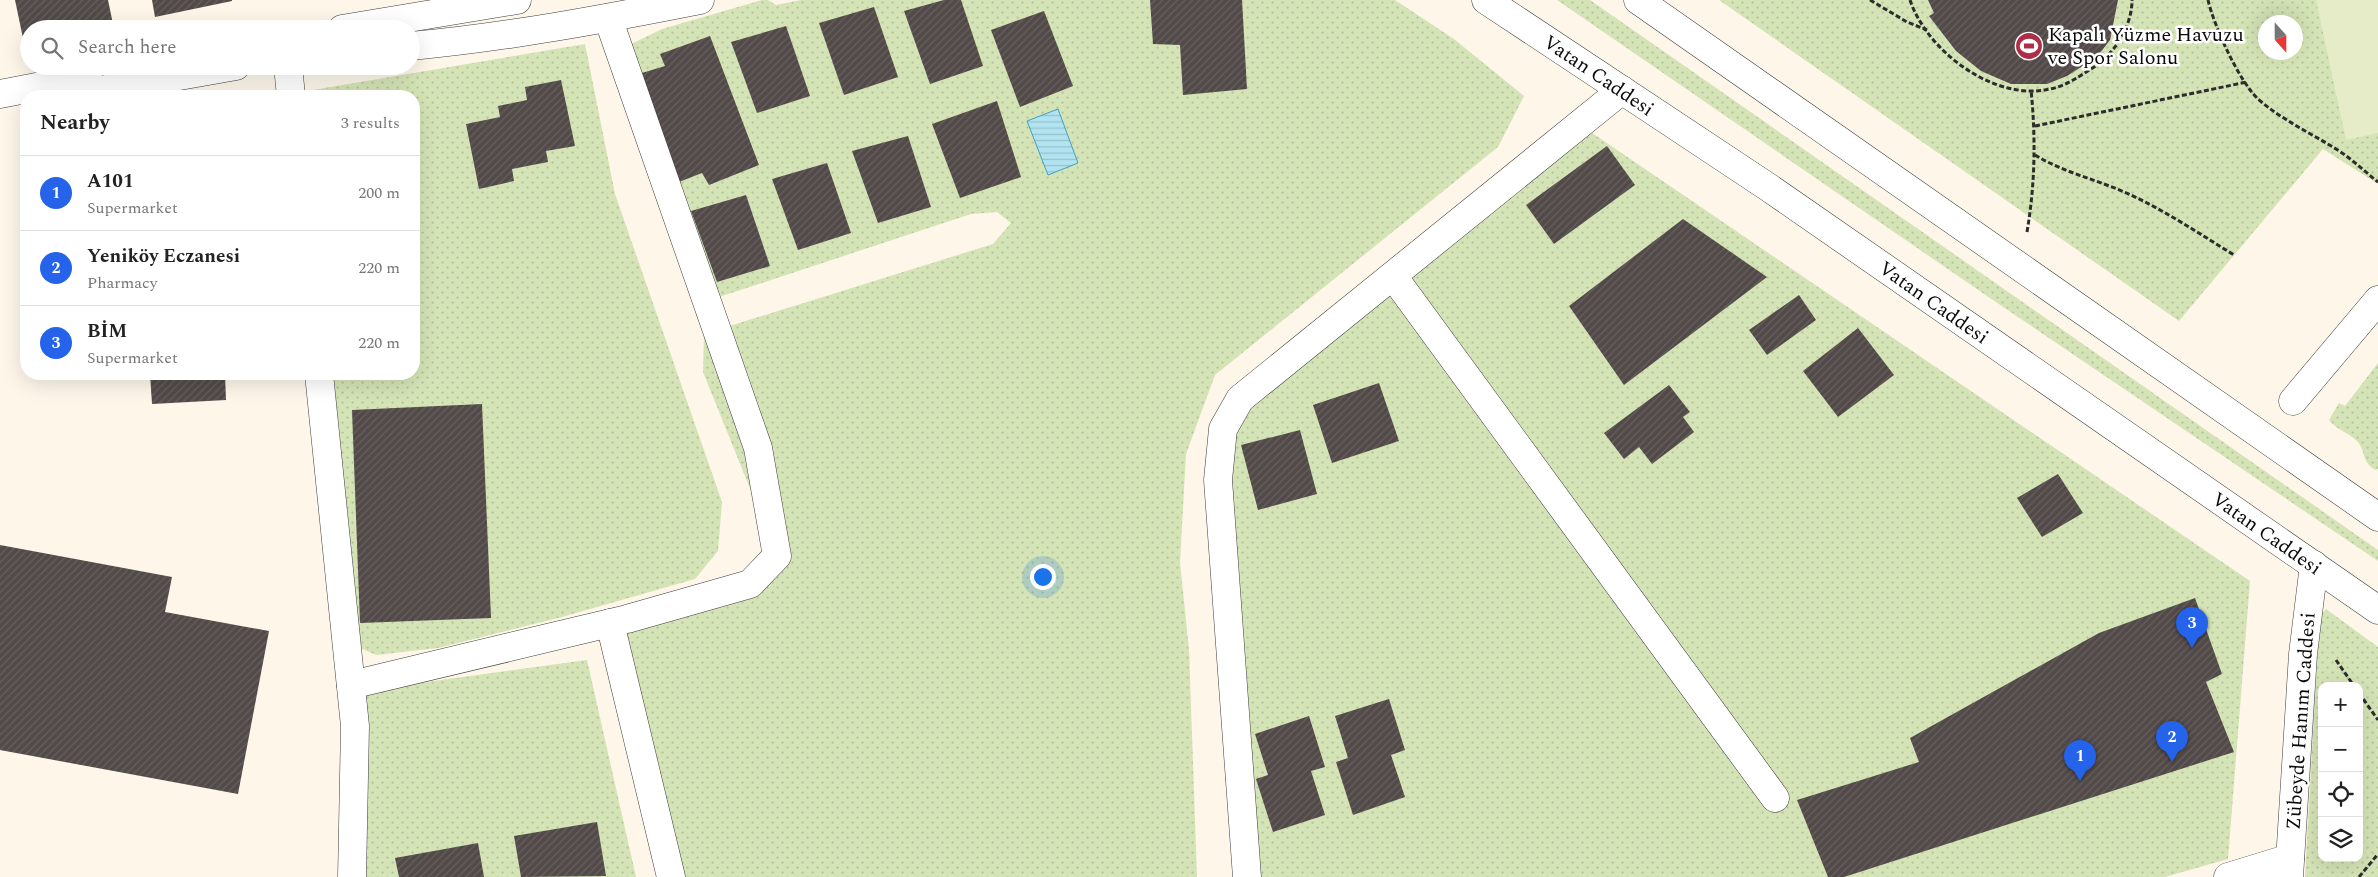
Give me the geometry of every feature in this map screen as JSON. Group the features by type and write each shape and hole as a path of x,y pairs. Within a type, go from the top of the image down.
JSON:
{"street":[{"path":"386,20 459,5 517,0"},
{"path":"420,45 473,40 608,18 700,0"},
{"name":"Vatan Caddesi","path":"1486,0 1768,187 2378,610"},
{"path":"1638,0 2378,517"},
{"path":"459,5 473,40"},
{"path":"351,685 610,623 750,584 777,556 758,448 608,18"},
{"path":"20,90 96,75"},
{"path":"100,90 185,75"},
{"path":"289,75 290,90"},
{"path":"0,94 20,90"},
{"path":"1247,877 1218,480 1222,429 1240,399 1622,90"},
{"path":"0,108 20,104"},
{"path":"1393,276 1775,798"},
{"path":"2293,401 2378,300"},
{"path":"320,380 355,726 352,877"},
{"name":"Zübeyde Hanım Caddesi","path":"2290,868 2303,654 2314,565"},
{"path":"610,623 671,877"},
{"path":"2228,877 2290,868"}],"path":[{"path":"1870,0 1907,22 1928,31"},
{"path":"1910,0 1914,10 1942,52 1974,76 2005,88 2031,90 2049,90 2073,81 2105,60 2121,39 2132,7 2132,0"},
{"path":"2208,0 2210,11 2235,65 2257,97 2286,121 2337,149 2378,182"},
{"path":"2035,126 2247,82"},
{"path":"2021,268 2029,217 2035,155 2035,126 2031,90"},
{"path":"2035,155 2054,166 2130,194 2234,255"},
{"path":"2363,699 2378,720"},
{"path":"2360,877 2378,854"}],"green space":[{"path":"762,0 768,0 776,5 801,0 1395,0 1454,39 1524,96 1498,147 1215,375 1186,454 1180,562 1189,650 1197,877 682,877 624,633 745,595 766,550 751,491 703,372 704,334 993,244 1011,223 997,212 971,214 707,301 619,50 662,29"},
{"path":"1557,0 1590,0 2378,550 2378,561 1987,296"},
{"path":"1719,0 2378,0 2378,184 2323,149 2179,321"},
{"path":"2316,0 2378,0 2378,133 2346,140"},
{"path":"585,44 615,194 722,502 718,551 695,579 562,617 438,648 376,655 354,645 332,380 420,380 420,90 313,90 402,75 420,75 420,72"},
{"path":"1579,124 2250,581 2228,859 2165,877 1247,877 1218,480 1240,399"},
{"path":"2378,363 2378,469 2375,470 2366,460 2362,448 2357,441 2329,420 2339,403 2345,406"},
{"path":"2326,609 2378,647 2378,877 2305,877 2320,616"},
{"path":"587,660 636,877 349,877 354,791 339,694"}],"water":[{"path":"1058,109 1078,163 1048,175 1027,121"}],"building":[{"path":"15,0 108,0 112,20 20,20 20,24"},
{"path":"152,0 232,0 232,1 155,17"},
{"path":"944,0 961,0 983,66 930,84 904,11"},
{"path":"1150,0 1242,0 1247,89 1183,95 1180,45 1153,44"},
{"name":"Kapalı Yüzme Havuzu ve Spor Salonu","path":"1928,0 2118,0 2110,40 2097,57 2067,76 2047,84 2011,84 1981,71 1956,51 1929,16 1934,13"},
{"path":"874,7 898,77 844,95 819,23"},
{"path":"1044,11 1073,86 1020,107 991,30"},
{"path":"786,26 810,96 757,113 731,42"},
{"path":"710,36 759,165 709,185 702,173 679,182 642,73 665,66 660,54"},
{"path":"561,80 575,146 546,151 548,162 512,169 514,181 479,189 466,124 500,117 498,106 527,100 525,87"},
{"path":"997,101 1021,177 960,198 932,124"},
{"path":"908,136 931,207 878,223 852,151"},
{"path":"1607,146 1635,185 1554,244 1526,205"},
{"path":"827,163 851,233 798,250 772,179"},
{"path":"746,195 770,266 717,282 691,211"},
{"path":"1683,219 1767,277 1624,385 1569,306"},
{"path":"1799,295 1816,320 1767,355 1749,330"},
{"path":"1858,328 1894,375 1838,417 1803,371"},
{"path":"150,380 225,380 226,400 152,404"},
{"path":"1379,383 1399,441 1332,463 1313,405"},
{"path":"1669,385 1690,412 1683,417 1694,432 1652,464 1639,447 1624,459 1604,433"},
{"path":"482,404 491,618 360,623 352,410"},
{"path":"1300,430 1317,494 1258,510 1241,445"},
{"path":"2058,474 2083,513 2042,537 2017,498"},
{"path":"0,545 172,577 165,612 269,631 238,794 0,750"},
{"path":"2195,598 2222,674 2206,682 2234,752 1844,877 1828,877 1797,800 1919,762 1910,738 2099,633"},
{"path":"1389,699 1405,750 1391,755 1405,797 1353,815 1336,762 1348,758 1335,716"},
{"path":"1309,716 1325,767 1311,771 1325,815 1273,832 1256,779 1268,775 1255,734"},
{"path":"597,822 606,876 521,877 514,836"},
{"path":"478,843 484,877 399,877 395,858"}],"place":[{"name":"Kapalı Yüzme Havuzu ve Spor Salonu","path":"2029,46"},
{"name":"BİM","path":"2192,648"},
{"name":"Yeniköy Eczanesi","path":"2172,762"},
{"name":"A101","path":"2080,781"}]}
